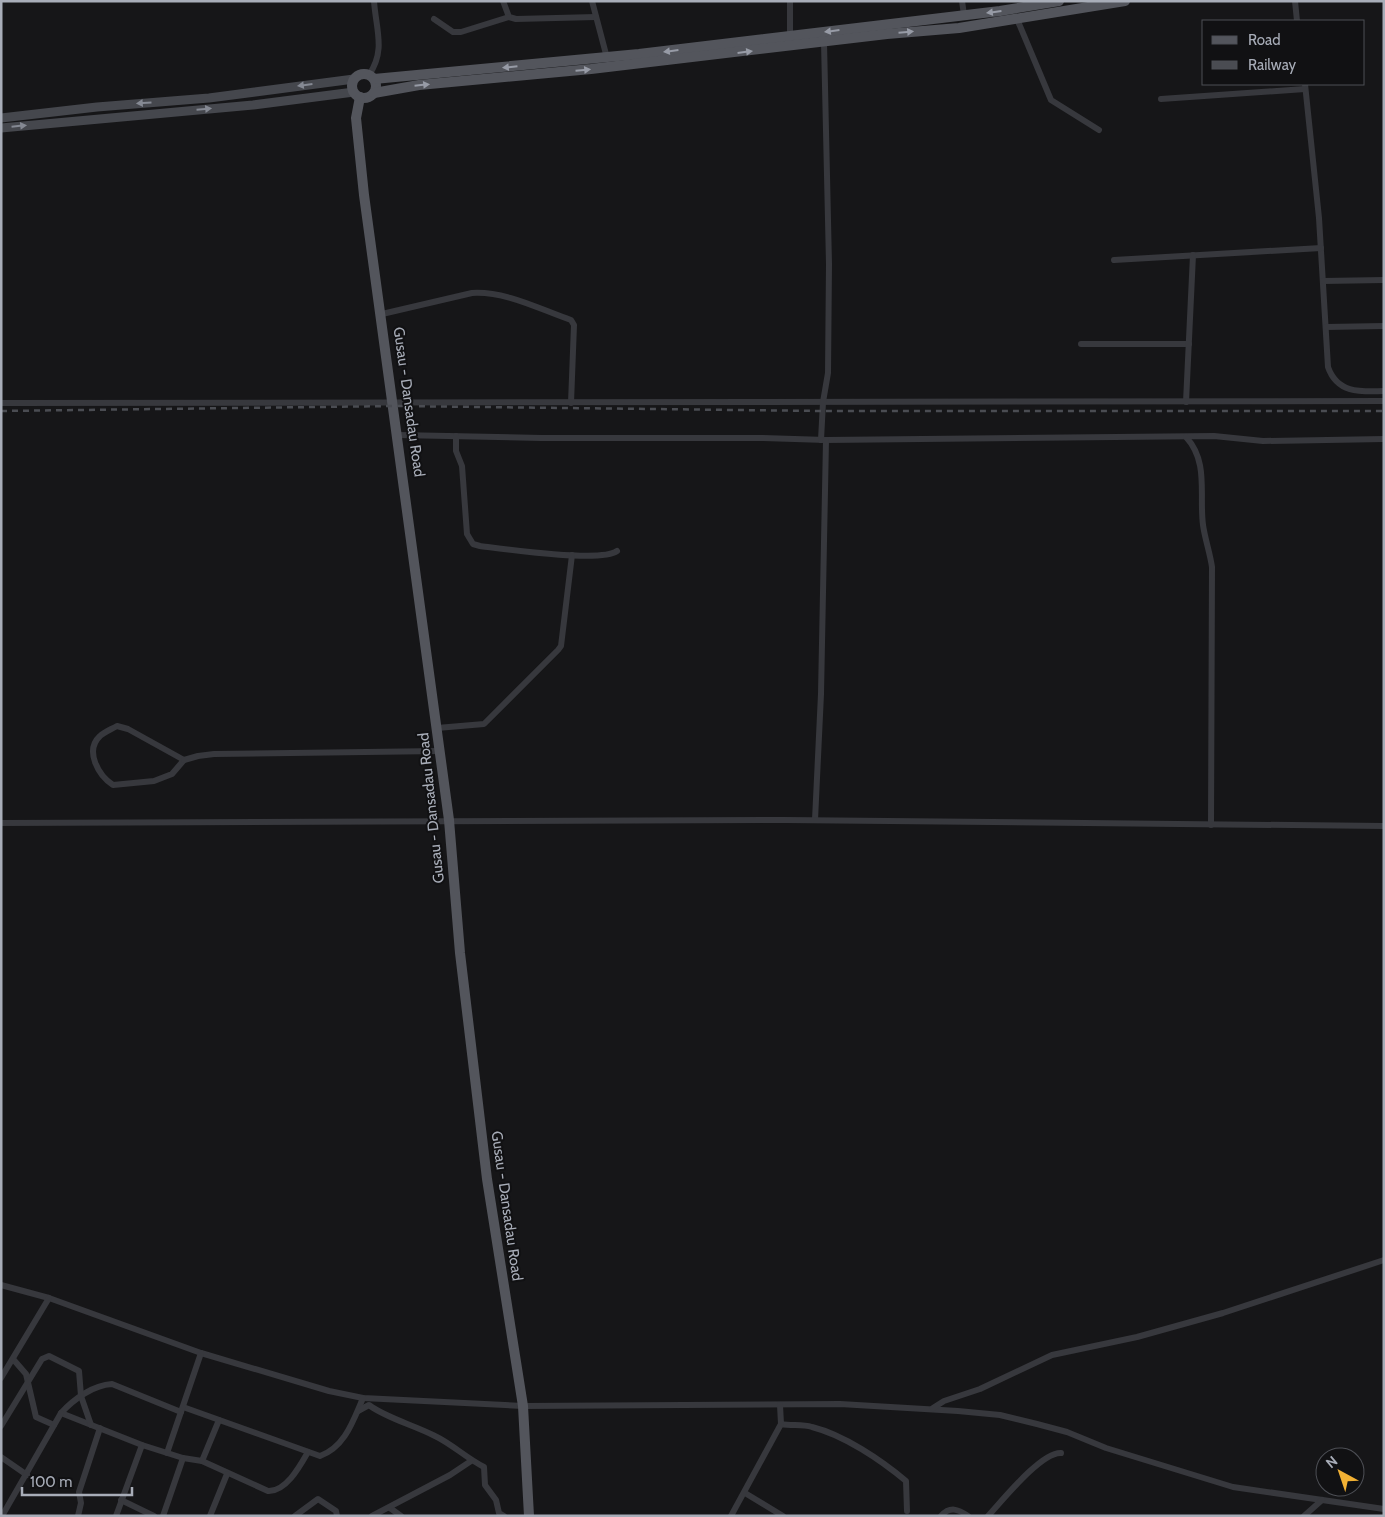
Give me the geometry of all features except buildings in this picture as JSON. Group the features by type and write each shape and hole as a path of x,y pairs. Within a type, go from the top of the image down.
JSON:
{"main road":[{"path":"1,118 209,98 354,79 362,74 371,77 607,58 964,15 1059,1"},
{"path":"1,128 69,120 357,95 368,97 374,93 419,85 591,69 887,34 959,28 1125,1"},
{"path":"371,77 376,86 374,93"},
{"path":"354,79 352,86 357,95"},
{"name":"Gusau - Dansadau Road","path":"357,95 356,118 364,195 394,402 449,820 460,953 487,1179 523,1406 529,1516"}],"street":[{"path":"371,77 380,52 374,1"},
{"path":"503,1 509,17"},
{"path":"592,1 607,58"},
{"path":"790,1 790,36"},
{"path":"962,1 964,15"},
{"path":"1295,1 1297,20"},
{"path":"434,19 453,32 461,32 509,17 596,17"},
{"path":"1017,19 1051,100 1098,130"},
{"path":"815,820 821,694 823,402 828,373 829,264 824,42"},
{"path":"1161,99 1305,86 1321,248 1328,367 1332,380 1344,388 1384,391"},
{"path":"1114,260 1321,248"},
{"path":"1186,402 1193,255"},
{"path":"1323,280 1384,280"},
{"path":"382,314 472,293 485,292 502,295 571,320 574,325 570,403"},
{"path":"1326,327 1384,326"},
{"path":"1081,344 1189,344"},
{"path":"1,403 1384,401"},
{"path":"398,435 823,440 1219,436 1263,442 1384,439"},
{"path":"456,436 456,451 462,466 467,534 473,544 572,555 604,556 612,555 617,551"},
{"path":"1186,437 1199,455 1204,528 1212,567 1211,825"},
{"path":"437,728 484,724 558,650 561,646 572,555"},
{"path":"184,760 128,729 117,726 100,736 93,746 94,758 98,769 107,781 119,786 154,782 172,774 184,760 214,754 440,751"},
{"path":"1,823 815,820 1384,826"},
{"path":"932,1409 944,1401 980,1389 1052,1355 1137,1338 1223,1313 1384,1260"},
{"path":"1,1285 49,1298 201,1353 329,1391 363,1398 523,1406 840,1404 1000,1415 1067,1432 1106,1448 1233,1487 1384,1509"},
{"path":"1,1378 49,1298"},
{"path":"167,1453 201,1353"},
{"path":"1,1426 42,1359 49,1356 80,1371 81,1396 91,1425"},
{"path":"13,1359 23,1369 36,1417 54,1425"},
{"path":"2,1512 27,1475 61,1413 72,1400 106,1385 112,1384 182,1410 220,1420 320,1456 331,1452 350,1430 363,1398"},
{"path":"358,1411 369,1405 381,1414 404,1421 437,1436 471,1461 484,1466 484,1485 496,1500 499,1513 504,1516"},
{"path":"731,1516 781,1424 780,1405"},
{"path":"61,1413 167,1453 202,1461 227,1474 272,1491 282,1487 298,1469 308,1452"},
{"path":"202,1461 220,1420"},
{"path":"781,1424 803,1425 822,1430 856,1445 883,1462 892,1472 906,1481 907,1511"},
{"path":"78,1516 81,1503 79,1492 100,1428"},
{"path":"116,1516 142,1444"},
{"path":"988,1516 1036,1467 1054,1453 1061,1453"},
{"path":"1,1457 27,1475"},
{"path":"163,1516 183,1458"},
{"path":"372,1516 390,1508 471,1461"},
{"path":"210,1516 227,1474"},
{"path":"745,1493 783,1516"},
{"path":"295,1516 318,1499 336,1511 337,1516"},
{"path":"121,1500 154,1516"},
{"path":"1304,1516 1322,1500"},
{"path":"390,1508 400,1516"},
{"path":"941,1516 946,1511 955,1509 968,1516"}],"railway":[{"path":"1,411 395,406 822,411 1384,411"}]}
